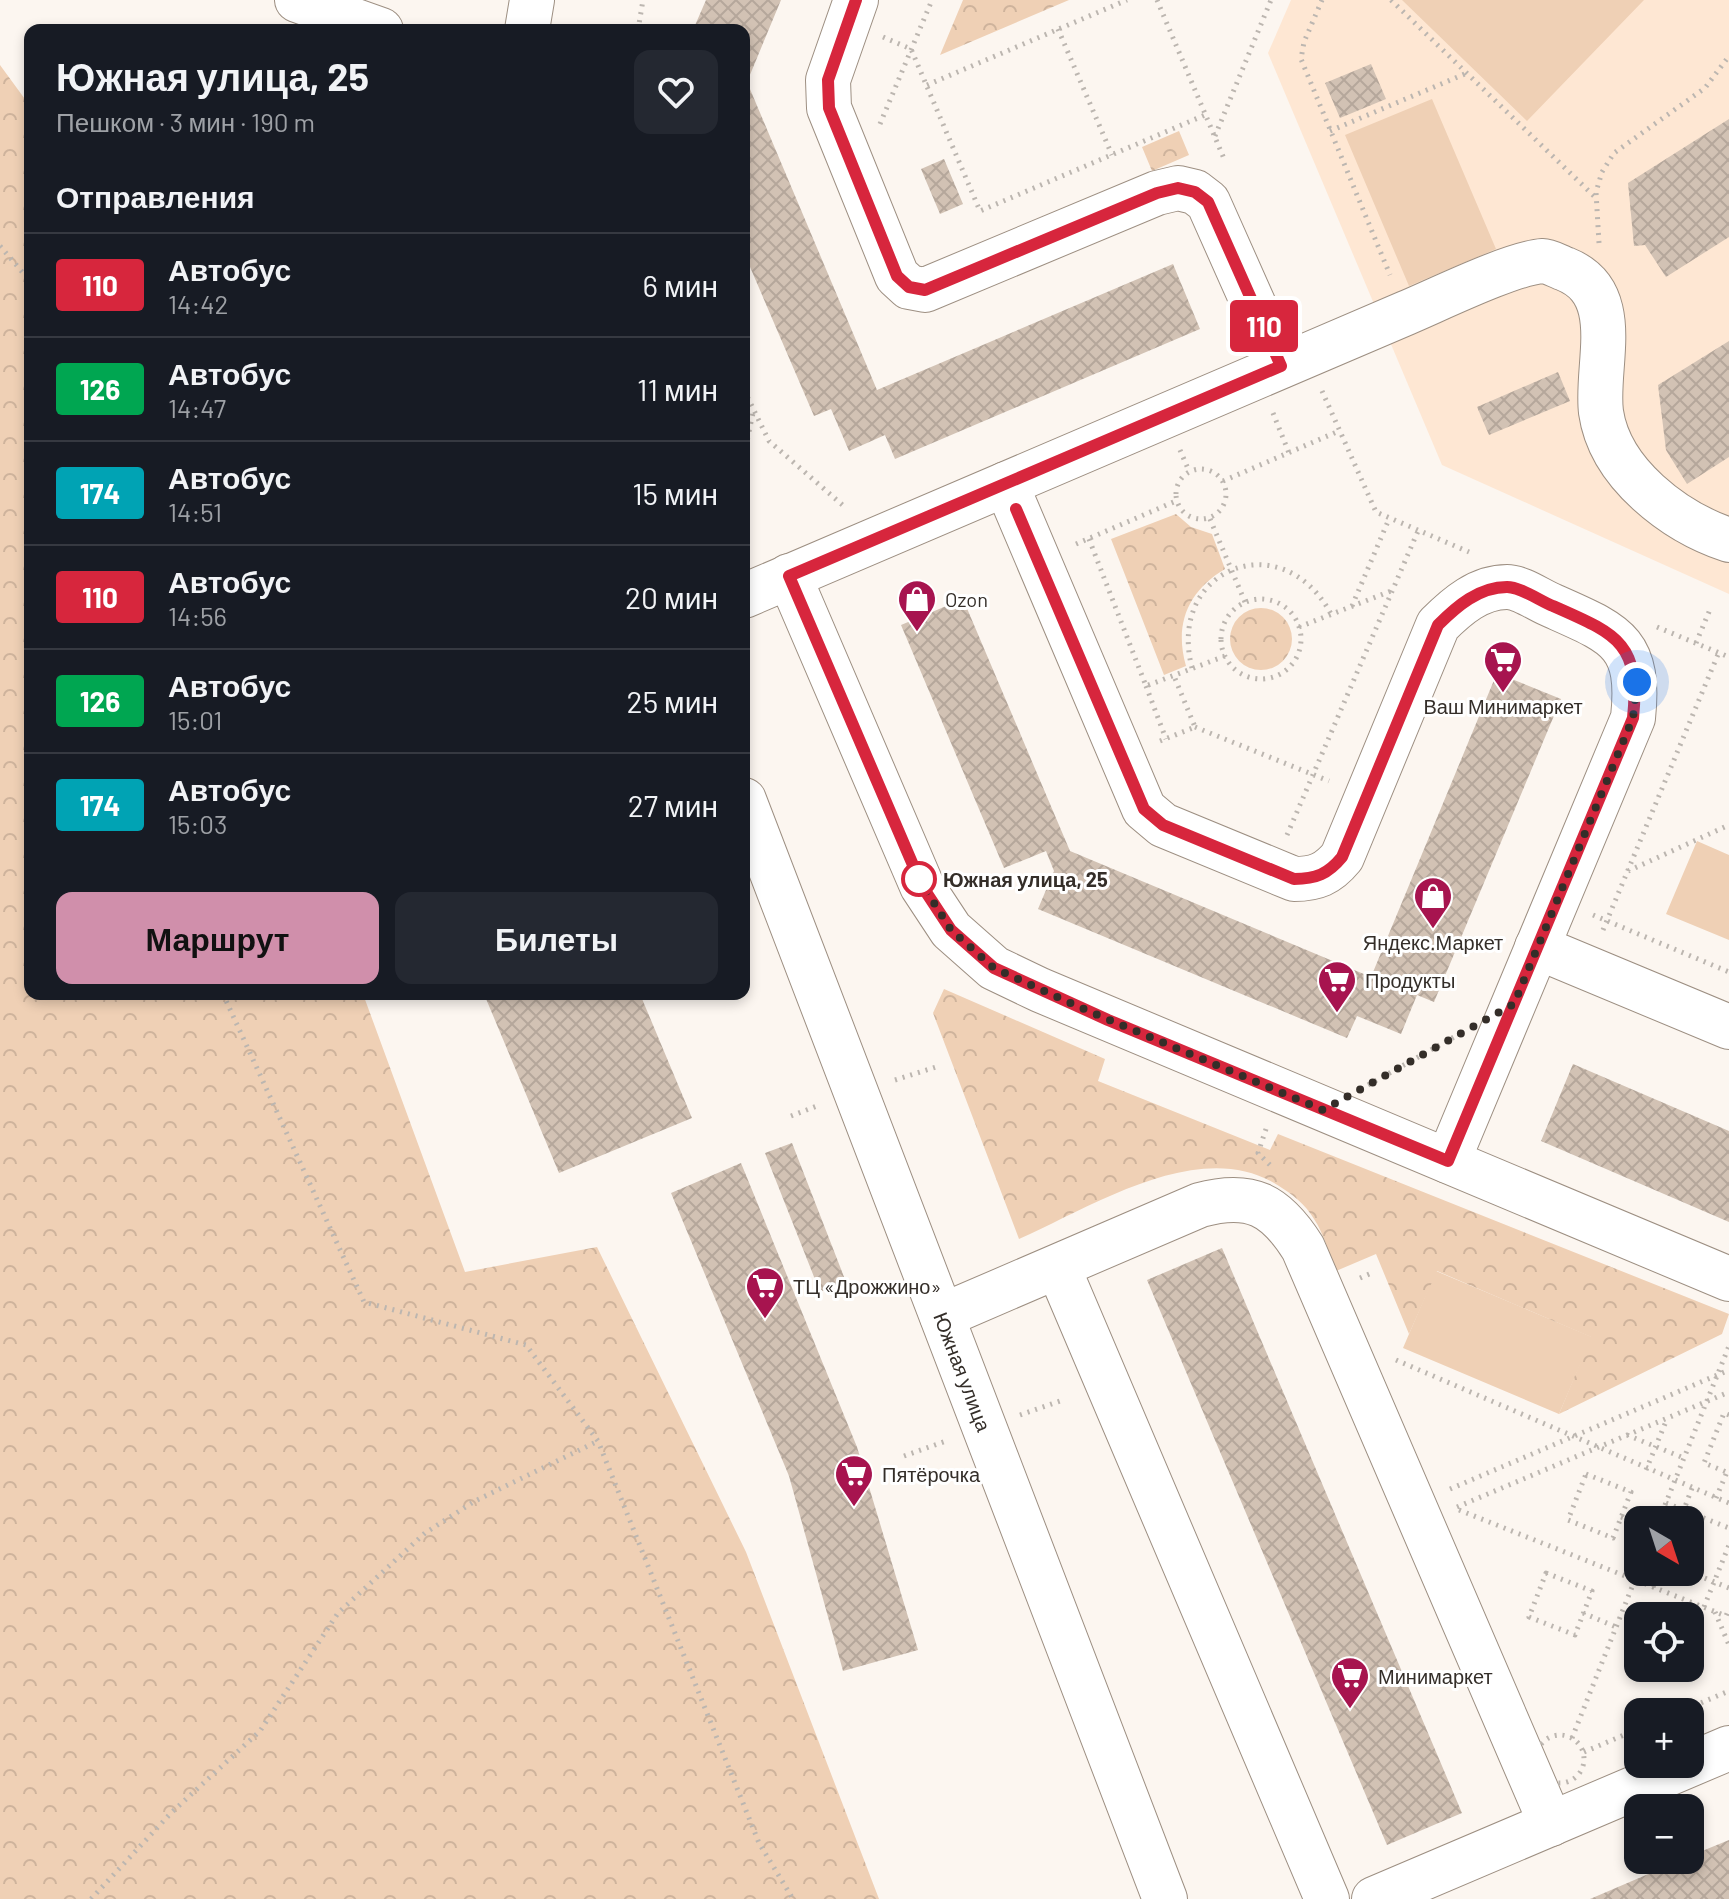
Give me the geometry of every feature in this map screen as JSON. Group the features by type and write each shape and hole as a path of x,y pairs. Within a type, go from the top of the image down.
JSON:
{"street":[{"path":"297,0 364,24"},
{"path":"528,24 532,0"},
{"path":"856,0 828,80 829,108 835,130 897,276 909,287 925,290 1157,193 1178,188 1195,192 1216,213 1281,366"},
{"path":"750,593 1492,277 1544,261 1576,274 1593,293 1604,316 1601,413 1612,441 1635,479 1657,502 1683,521 1729,540"},
{"path":"1006,484 1144,809 1154,819 1294,879 1313,879 1330,871 1342,857 1438,625 1461,603 1481,593 1509,587 1607,631 1629,656 1637,682 1633,718 1448,1161"},
{"path":"789,576 922,886 951,930 994,968 1323,1110 1729,1279"},
{"name":"Южная улица","path":"750,816 1165,1899"},
{"path":"1537,947 1729,1027"},
{"path":"942,1316 1200,1205 1222,1199 1247,1200 1269,1207 1289,1225 1303,1248 1551,1824"},
{"path":"1058,1267 1327,1899"},
{"path":"1374,1899 1729,1748"}],"path":[{"path":"639,24 643,0"},
{"path":"856,180 932,0"},
{"path":"927,85 1127,0"},
{"path":"1215,136 1271,0"},
{"path":"1322,0 1304,42 1301,59 1406,313"},
{"path":"1391,0 1596,198"},
{"path":"1058,29 1112,155"},
{"path":"911,49 980,211 1205,115"},
{"path":"1604,316 1596,198 1602,172 1614,153 1705,88 1729,56"},
{"path":"1330,131 1467,73"},
{"path":"0,246 24,274"},
{"path":"750,405 760,427 780,453 881,537"},
{"path":"750,426 753,412"},
{"path":"1223,481 1339,431"},
{"path":"1189,471 1212,471 1223,481 1225,503 1210,519 1193,519 1176,501 1177,487 1189,471"},
{"path":"1038,560 1176,501"},
{"path":"1210,519 1245,602"},
{"path":"1352,606 1389,519"},
{"path":"1272,870 1418,531"},
{"path":"1089,539 1166,739"},
{"path":"1192,668 1186,645 1187,622 1196,600 1211,582 1231,570 1255,564 1290,571 1319,593 1331,614"},
{"path":"1299,627 1392,590"},
{"path":"1271,600 1283,606 1299,627 1301,642 1297,656 1288,668 1275,676 1261,679 1246,676 1225,656 1221,643 1226,619 1245,602 1271,600"},
{"path":"1696,643 1711,607"},
{"path":"1587,968 1719,652 1729,657"},
{"path":"1146,686 1225,656"},
{"path":"1173,675 1195,727"},
{"path":"1122,758 1195,727 1367,796"},
{"path":"1627,871 1729,825"},
{"path":"1557,900 1729,972"},
{"path":"226,1000 364,1302 526,1345 598,1441 759,1843 793,1899"},
{"path":"1323,1110 1459,1034"},
{"path":"1665,1506 1729,1346"},
{"path":"1390,1358 1574,1436 1595,1449 1729,1503"},
{"path":"1447,1490 1729,1370"},
{"path":"1624,1575 1454,1508 1729,1392"},
{"path":"1716,1498 1728,1472 1704,1463 1724,1413 1729,1415"},
{"path":"1646,1470 1668,1418"},
{"path":"1627,1435 1684,1458"},
{"path":"91,1899 171,1813 260,1731 338,1613 425,1533 500,1488 598,1441"},
{"path":"1586,1474 1631,1492 1621,1517 1613,1538 1568,1520 1586,1474"},
{"path":"1686,1506 1692,1488"},
{"path":"1666,1503 1673,1506"},
{"path":"1704,1519 1729,1528"},
{"path":"1729,1545 1704,1607 1726,1616 1729,1609"},
{"path":"1546,1573 1592,1591 1583,1613 1575,1635 1529,1617 1546,1573"},
{"path":"1704,1578 1729,1588"},
{"path":"1572,1738 1632,1586"},
{"path":"1653,1587 1691,1602"},
{"path":"1715,1612 1729,1645"},
{"path":"1583,1613 1616,1627"},
{"path":"1704,1702 1729,1691"},
{"path":"1583,1752 1624,1735"}],"shaded area":[{"path":"1291,0 1729,0 1729,594 1442,465 1268,53"}],"green space":[{"path":"963,0 1069,0 940,55"},
{"path":"1402,0 1644,0 1527,121"},
{"path":"0,65 24,98 24,1000 365,1000 465,1272 597,1247 746,1552 879,1899 0,1899"},
{"path":"1432,99 1496,249 1409,286 1345,135"},
{"path":"1179,131 1189,155 1152,171 1142,147"},
{"path":"1176,514 1191,527 1212,534 1225,569 1202,588 1187,610 1182,636 1186,666 1164,675 1111,539"},
{"path":"1261,608 1273,610 1283,617 1290,627 1290,651 1283,661 1273,668 1261,670 1249,668 1239,661 1232,651 1230,639 1232,627 1239,617 1249,610"},
{"path":"1697,841 1729,855 1729,940 1666,914"},
{"path":"944,989 1105,1059 1098,1081 1270,1150 1278,1134 1729,1314 1722,1334 1559,1414 1591,1337 1437,1271 1409,1334 1376,1254 1336,1271 1321,1231 1307,1209 1279,1186 1249,1172 1216,1168 1182,1172 1148,1181 1113,1194 1019,1239 933,1013"},
{"path":"1436,1271 1592,1337 1559,1414 1403,1348"}],"building":[{"path":"706,0 781,0 750,75 750,24 696,24"},
{"path":"1371,64 1386,99 1340,118 1325,83"},
{"path":"750,89 877,390 1173,264 1200,329 895,459 885,435 849,451 831,409 814,416 750,267"},
{"path":"1729,119 1729,237 1666,277 1645,245 1634,246 1628,183"},
{"path":"944,159 963,204 940,214 921,169"},
{"path":"1729,341 1729,457 1687,484 1666,450 1658,385"},
{"path":"1558,372 1570,401 1489,435 1477,407"},
{"path":"963,599 1070,851 1371,977 1497,673 1561,699 1434,1002 1417,995 1401,1034 1357,1016 1347,1038 1038,909 1054,871 1046,851 1004,868 901,625"},
{"path":"487,1000 643,1000 692,1118 559,1173"},
{"path":"1573,1064 1729,1131 1729,1222 1541,1141"},
{"path":"792,1143 846,1282 820,1292 765,1153"},
{"name":"ТЦ «Дрожжино»","path":"741,1163 857,1447 918,1650 843,1671 789,1476 671,1193"},
{"path":"1222,1248 1462,1813 1387,1845 1147,1280"},
{"path":"1729,1840 1729,1899 1590,1899 1648,1874 1704,1874 1704,1850"}],"bus line":[{"name":"110","path":"856,0 837,45 828,80 829,108 835,130 897,276 909,287 925,290 1157,193 1178,188 1195,192 1216,213 1281,366 789,576 922,886 951,930 994,968 1108,1020 1448,1161 1633,718 1637,682 1629,656 1607,631 1509,587 1481,593 1461,603 1438,625 1342,857 1330,871 1313,879 1294,879 1163,825 1144,809 1016,509"}],"place":[{"name":"Ozon","path":"917,633"},
{"name":"Ваш Минимаркет","path":"1503,694"},
{"name":"Южная улица, 25","path":"919,879"},
{"name":"Яндекс.Маркет","path":"1433,930"},
{"name":"Продукты","path":"1337,1014"},
{"name":"ТЦ «Дрожжино»","path":"765,1320"},
{"name":"Пятёрочка","path":"854,1508"},
{"name":"Минимаркет","path":"1350,1710"}],"route":[{"path":"919,879 951,930 994,968 1323,1110 1514,1004 1633,718 1637,682"}]}
